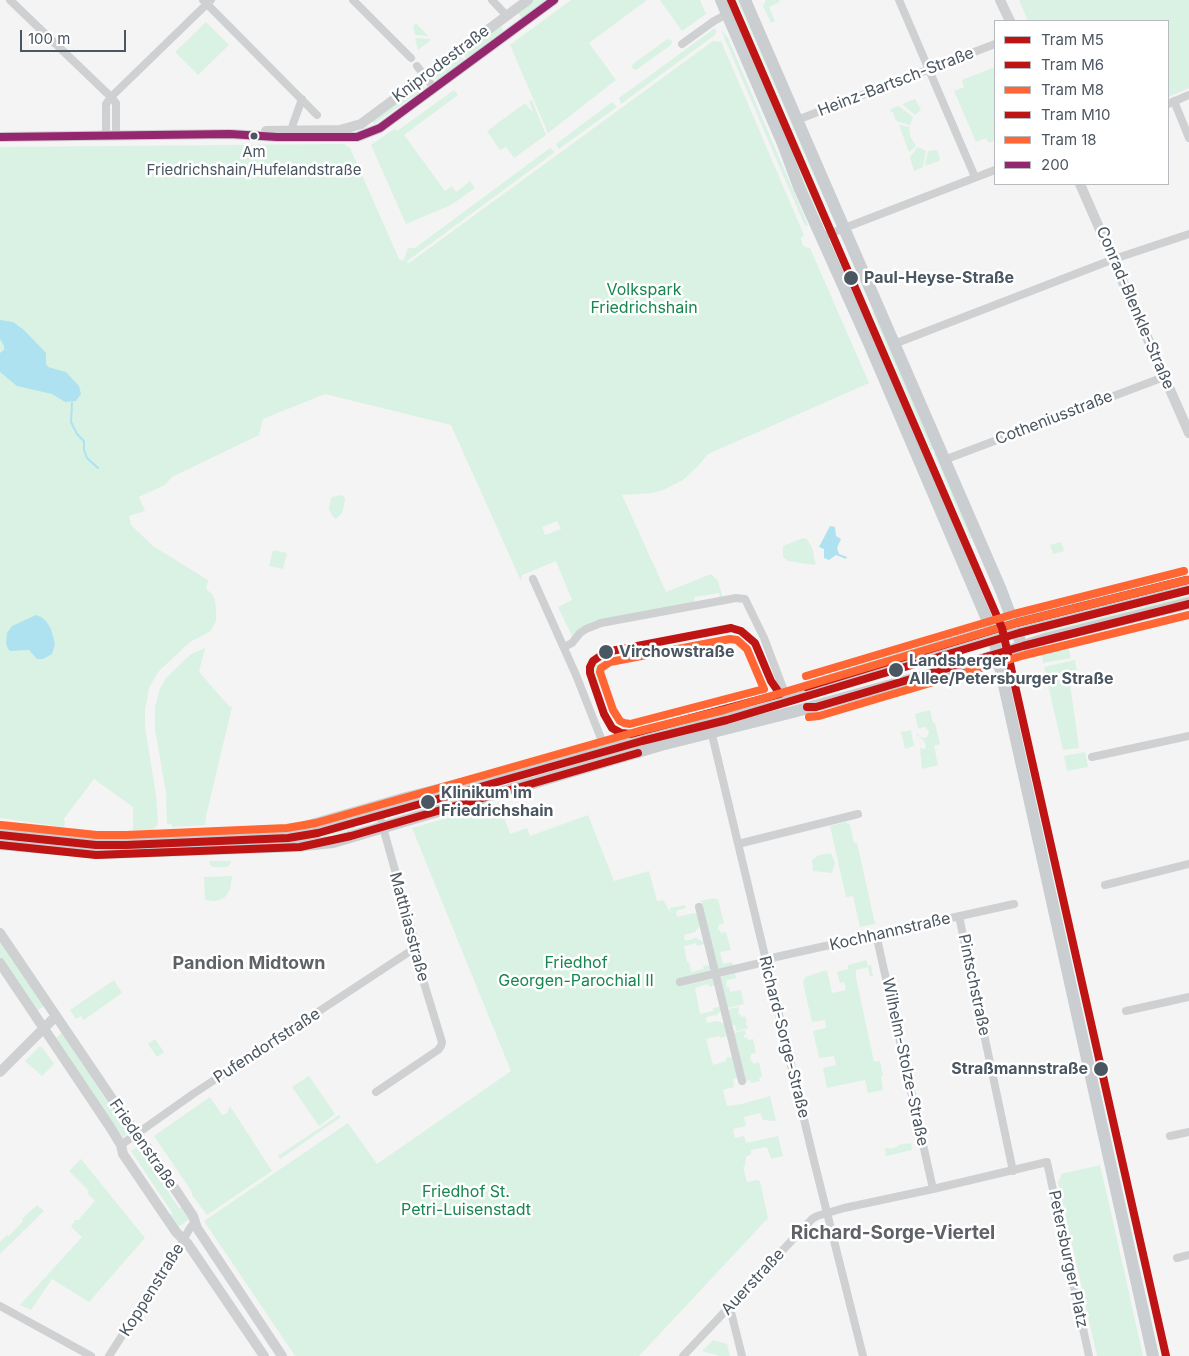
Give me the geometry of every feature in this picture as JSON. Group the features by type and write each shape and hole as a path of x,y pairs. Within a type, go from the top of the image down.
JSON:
{"main road":[{"path":"721,0 783,144 820,237 836,267 863,327 992,631 1154,1356"},
{"path":"745,0 1015,624 1022,646"},
{"path":"0,830 106,840 277,834 708,718 785,692 815,685 1015,624 1189,581"},
{"path":"0,844 102,853 288,846 333,842 672,742 811,708 1045,639 1189,603"}],"street":[{"path":"10,0 111,97 116,104 111,136"},
{"path":"353,0 411,58"},
{"path":"492,0 507,16"},
{"name":"Kniprodestraße","path":"355,132 361,124 528,0"},
{"name":"Kniprodestraße","path":"355,132 380,128 554,0"},
{"path":"899,0 975,177"},
{"path":"1000,0 1010,20"},
{"path":"111,97 207,1 317,115"},
{"path":"682,44 727,14"},
{"name":"Heinz-Bartsch-Straße","path":"797,120 928,68 994,44"},
{"path":"417,66 434,88"},
{"path":"1189,95 1171,102 1189,138"},
{"path":"292,130 302,99"},
{"path":"230,134 242,131 292,130 340,130 355,132"},
{"path":"0,137 230,134 281,138 355,132"},
{"path":"820,237 994,170"},
{"name":"Conrad-Blenkle-Straße","path":"1080,185 1189,432"},
{"path":"894,344 1114,259 1189,234"},
{"name":"Cotheniusstraße","path":"944,460 1164,377"},
{"path":"534,580 564,647 604,746"},
{"path":"564,647 572,643 586,629 601,623 736,598 745,599 764,638 785,692"},
{"name":"Richard-Sorge-Straße","path":"708,718 827,1212 864,1356"},
{"path":"1092,757 1189,736"},
{"name":"Matthiasstraße","path":"376,1092 434,1054 441,1046 414,938 377,806"},
{"path":"738,844 858,814"},
{"path":"1105,885 1189,864"},
{"name":"Kochhannstraße","path":"680,982 876,934 1014,904"},
{"path":"699,906 742,1081"},
{"name":"Pintschstraße","path":"959,916 1014,1171"},
{"name":"Friedenstraße","path":"0,933 193,1216 194,1223 282,1356"},
{"name":"Wilhelm-Stolze-Straße","path":"876,934 933,1189"},
{"name":"Pufendorfstraße","path":"121,1145 193,1094 415,948"},
{"name":"Friedenstraße","path":"0,963 121,1145 123,1154 264,1356"},
{"path":"1126,1011 1189,997"},
{"path":"0,1072 56,1016"},
{"path":"1170,1136 1189,1132"},
{"name":"Petersburger Platz","path":"1014,1171 1047,1162 1089,1356"},
{"path":"827,1212 1014,1171"},
{"name":"Auerstraße","path":"683,1356 812,1219 827,1212"},
{"name":"Koppenstraße","path":"109,1356 194,1223"},
{"path":"1177,1258 1189,1255"},
{"path":"0,1306 90,1356"},
{"path":"728,1309 731,1312 742,1356"}],"green space":[{"path":"534,0 546,0 522,18 517,12"},
{"path":"571,0 647,0 589,43 616,80 548,133 510,45"},
{"path":"660,0 700,0 706,14 682,31"},
{"path":"724,0 730,0 824,218 821,220 803,181"},
{"path":"737,0 741,0 835,214 831,215"},
{"path":"766,0 779,0 780,2 769,7 775,21 771,23 763,6"},
{"path":"1019,0 1189,0 1189,88 1169,97 1169,20 1028,20"},
{"path":"206,22 229,45 198,75 175,52"},
{"path":"416,23 428,36 415,35 413,26"},
{"path":"500,25 504,31 466,58 462,53"},
{"path":"715,28 715,35 621,104 619,98"},
{"path":"721,30 728,38 808,225 805,226"},
{"path":"415,39 431,40 418,50"},
{"path":"670,39 672,41 671,45 636,70 632,68 633,64"},
{"name":"Volkspark Friedrichshain","path":"713,41 721,41 804,235 801,238 802,244 810,248 869,383 708,454 683,480 663,490 653,493 622,495 666,592 711,574 718,581 723,598 720,598 719,593 694,597 695,604 594,621 584,626 572,636 558,607 572,600 556,561 522,575 521,581 451,425 325,394 263,419 259,435 172,477 165,485 139,497 145,511 129,516 131,525 153,546 208,580 206,589 215,600 216,609 216,621 211,631 190,642 158,672 149,688 145,711 145,727 156,795 158,824 151,831 133,830 133,807 94,779 63,820 65,821 64,827 0,818 0,147 344,144 350,148 399,259 403,261 408,248 415,248 550,148 555,152 406,262 409,263","holes":["557,521 561,529 545,535 542,527"]},
{"path":"460,54 464,60 436,80 432,75"},
{"path":"994,67 994,140 989,143 986,138 976,142 954,91 964,87 962,80"},
{"path":"421,83 425,88 374,124 371,120"},
{"path":"454,90 458,95 404,135 445,191 452,186 456,192 469,180 475,188 451,205 406,224 371,145 391,131 395,129 397,131"},
{"path":"915,99 921,110 915,115 902,104"},
{"path":"532,100 546,135 514,158 506,147 500,150 487,131 525,103 533,113 529,101"},
{"path":"612,102 617,107 559,149 556,144"},
{"path":"899,106 913,117 910,125 896,121 890,109"},
{"path":"899,125 909,127 910,136 916,146 909,152"},
{"path":"918,147 926,151 923,167 914,171 910,157"},
{"path":"937,150 940,158 939,161 925,166 928,151"},
{"path":"876,310 936,448 931,450 872,312"},
{"path":"866,315 925,452 921,454 862,316"},
{"path":"938,453 974,537 970,539 934,454"},
{"path":"927,457 964,542 960,544 923,459"},
{"path":"342,495 345,501 342,513 336,519 332,516 329,508 331,499 332,497"},
{"path":"803,538 807,539 813,550 816,563 814,565 788,561 783,557 783,546"},
{"path":"1061,542 1064,551 1053,554 1050,545"},
{"path":"273,550 287,553 283,569 269,566"},
{"path":"1189,586 1189,589 1042,625 1041,623"},
{"path":"1189,595 1189,598 1044,634 1044,632"},
{"path":"924,641 934,642 841,671 850,663"},
{"path":"1068,646 1071,658 1043,663 1043,652"},
{"path":"205,648 199,672 232,707 205,825 172,827 172,824 167,824 166,793 155,729 155,707 160,689 166,678 191,654"},
{"path":"1075,660 1078,676 1069,677 1079,748 1063,750 1044,667"},
{"path":"601,663 609,681 595,687 587,669"},
{"path":"930,710 940,744 934,746 938,765 922,769 920,748 925,749 926,745 916,735 918,734 919,737 925,738 929,732 925,727 918,728 915,714"},
{"path":"911,730 914,746 905,749 901,732"},
{"path":"1085,752 1088,767 1067,771 1064,756"},
{"name":"Friedhof Georgen-Parochial II","path":"499,803 510,834 527,828 530,836 588,815 614,881 649,871 657,901 663,900 671,914 670,908 685,905 686,908 676,911 677,917 694,913 698,915 700,926 695,932 684,935 685,941 696,938 705,944 697,946 696,943 684,946 687,962 689,962 691,972 704,969 703,966 710,965 711,971 679,980 681,986 713,979 715,985 710,987 708,984 695,988 700,1014 720,1007 721,1010 717,1015 706,1017 707,1023 718,1021 725,1024 728,1036 706,1039 713,1065 726,1061 726,1058 733,1057 738,1078 733,1079 734,1087 723,1090 727,1106 770,1096 776,1121 763,1120 760,1113 744,1117 746,1126 733,1129 735,1138 744,1136 746,1143 778,1136 783,1156 771,1159 767,1147 751,1150 751,1154 746,1157 745,1166 743,1167 747,1182 760,1181 768,1218 639,1356 295,1356 204,1221 348,1123 377,1164 511,1071 412,828"},
{"path":"354,818 357,821 353,823 355,829 313,840 102,850 0,841 0,833 280,837"},
{"path":"846,822 850,825 854,843 857,843 875,924 860,927 853,896 846,897 830,826"},
{"path":"831,853 835,863 832,873 813,871 812,860 819,855"},
{"path":"209,861 231,861 231,863 227,867 214,867 210,865"},
{"path":"232,876 230,890 225,897 216,901 205,900 204,877"},
{"path":"718,899 724,923 719,925 718,930 721,933 726,932 731,950 720,952 723,964 732,962 733,967 718,970 701,901"},
{"path":"0,941 44,1006 37,1011 0,958"},
{"path":"866,960 868,966 871,965 873,976 870,976 868,967 856,970 856,978 874,1062 880,1061 883,1090 868,1093 865,1080 827,1088 823,1068 836,1065 834,1056 819,1058 813,1031 826,1028 825,1020 812,1022 803,983 805,977 827,970 832,993 846,990 844,982 840,983 837,972 848,969 848,965"},
{"path":"735,973 736,978 727,980 726,987 729,987 730,992 741,990 744,1004 727,1008 720,980 721,977"},
{"path":"114,980 122,993 84,1020 81,1016 76,1019 70,1010"},
{"path":"739,1007 738,1015 741,1014 741,1017 745,1016 747,1022 745,1023 748,1028 733,1032 736,1030 735,1025 732,1025 728,1009"},
{"path":"745,1030 744,1038 747,1037 748,1040 753,1039 756,1053 751,1054 750,1061 752,1060 753,1064 759,1062 762,1077 759,1077 760,1081 751,1083 750,1080 746,1081 734,1033"},
{"path":"62,1033 128,1133 123,1138 55,1039"},
{"path":"155,1039 164,1052 157,1057 148,1044"},
{"path":"39,1047 42,1047 54,1064 42,1076 25,1061"},
{"path":"309,1076 335,1114 319,1126 292,1087"},
{"path":"210,1097 222,1115 227,1113 230,1106 272,1171 207,1215 154,1136"},
{"path":"339,1115 341,1117 280,1159 278,1156"},
{"path":"911,1143 912,1150 886,1156 885,1148 889,1149"},
{"path":"138,1147 179,1208 185,1208 191,1218 177,1228 167,1215 173,1214 131,1151"},
{"path":"81,1159 145,1238 89,1302 52,1279 31,1310 20,1305 82,1237 71,1227 75,1220 80,1220 95,1201 87,1193 89,1191 69,1171"},
{"path":"1100,1165 1143,1356 1097,1356 1058,1182 1061,1174"},
{"path":"37,1205 44,1211 0,1254 0,1242 7,1235 9,1236 23,1221 22,1219"},
{"path":"713,1340 727,1344 730,1356 720,1356 702,1351"}],"water":[{"path":"0,320 13,322 24,330 46,353 46,364 48,367 66,372 79,386 81,394 76,401 65,402 52,394 17,386 0,372 0,353 4,350 4,346 0,339"},
{"path":"830,526 835,527 836,536 841,539 837,548 839,554 847,557 846,559 836,555 829,560 824,558 824,549 819,547"},
{"path":"36,615 46,621 51,629 55,644 52,654 43,659 37,659 29,650 10,651 6,643 7,633 12,626"}],"waterway":[{"path":"72,403 71,422 77,434 84,441 84,450 87,458 98,468"}],"tram line":[{"name":"M10","path":"731,0 1002,628 1166,1356"},
{"name":"18","path":"806,676 1014,614 1184,571"},
{"name":"M6","path":"806,687 1016,623 1187,580"},
{"name":"M8","path":"1,825 97,835 126,835 287,828 316,823 639,731 724,710 1016,623 1187,580"},
{"name":"M5","path":"0,835 96,845 126,845 288,838 318,833 642,741 727,720 1019,633 1189,590"},
{"name":"M6","path":"807,707 816,707 1023,646 1189,604"},
{"path":"996,612 1003,623 1014,630 1026,633 1037,631"},
{"name":"18","path":"809,717 819,716 1025,655 1189,615"},
{"path":"986,645 999,634 1002,623 1001,616"},
{"name":"M6","path":"731,628 741,631 755,643 771,681 780,694 631,734 621,733 612,728 604,714 590,673 593,661 606,652 731,628"},
{"name":"18","path":"730,639 737,640 747,649 764,689 630,724 620,721 613,710 600,672 601,668 610,662 730,639"},
{"path":"980,644 990,643 1003,648 1011,657 1015,667"},
{"name":"M6","path":"0,845 96,855 300,847 351,836 638,753"}],"transit line":[{"name":"200","path":"0,137 230,134 277,137 357,137 380,128 554,0"}],"place":[{"name":"Am Friedrichshain/Hufelandstraße","path":"254,136"},
{"name":"Paul-Heyse-Straße","path":"851,278"},
{"name":"Virchowstraße","path":"606,652"},
{"name":"Landsberger Allee/Petersburger Straße","path":"896,670"},
{"name":"Klinikum im Friedrichshain","path":"428,802"},
{"name":"Straßmannstraße","path":"1101,1069"}],"district":[{"name":"Pandion Midtown","path":"249,964"},
{"name":"Richard-Sorge-Viertel","path":"893,1233"}],"park label":[{"name":"Friedhof St. Petri-Luisenstadt","path":"466,1201"}]}
